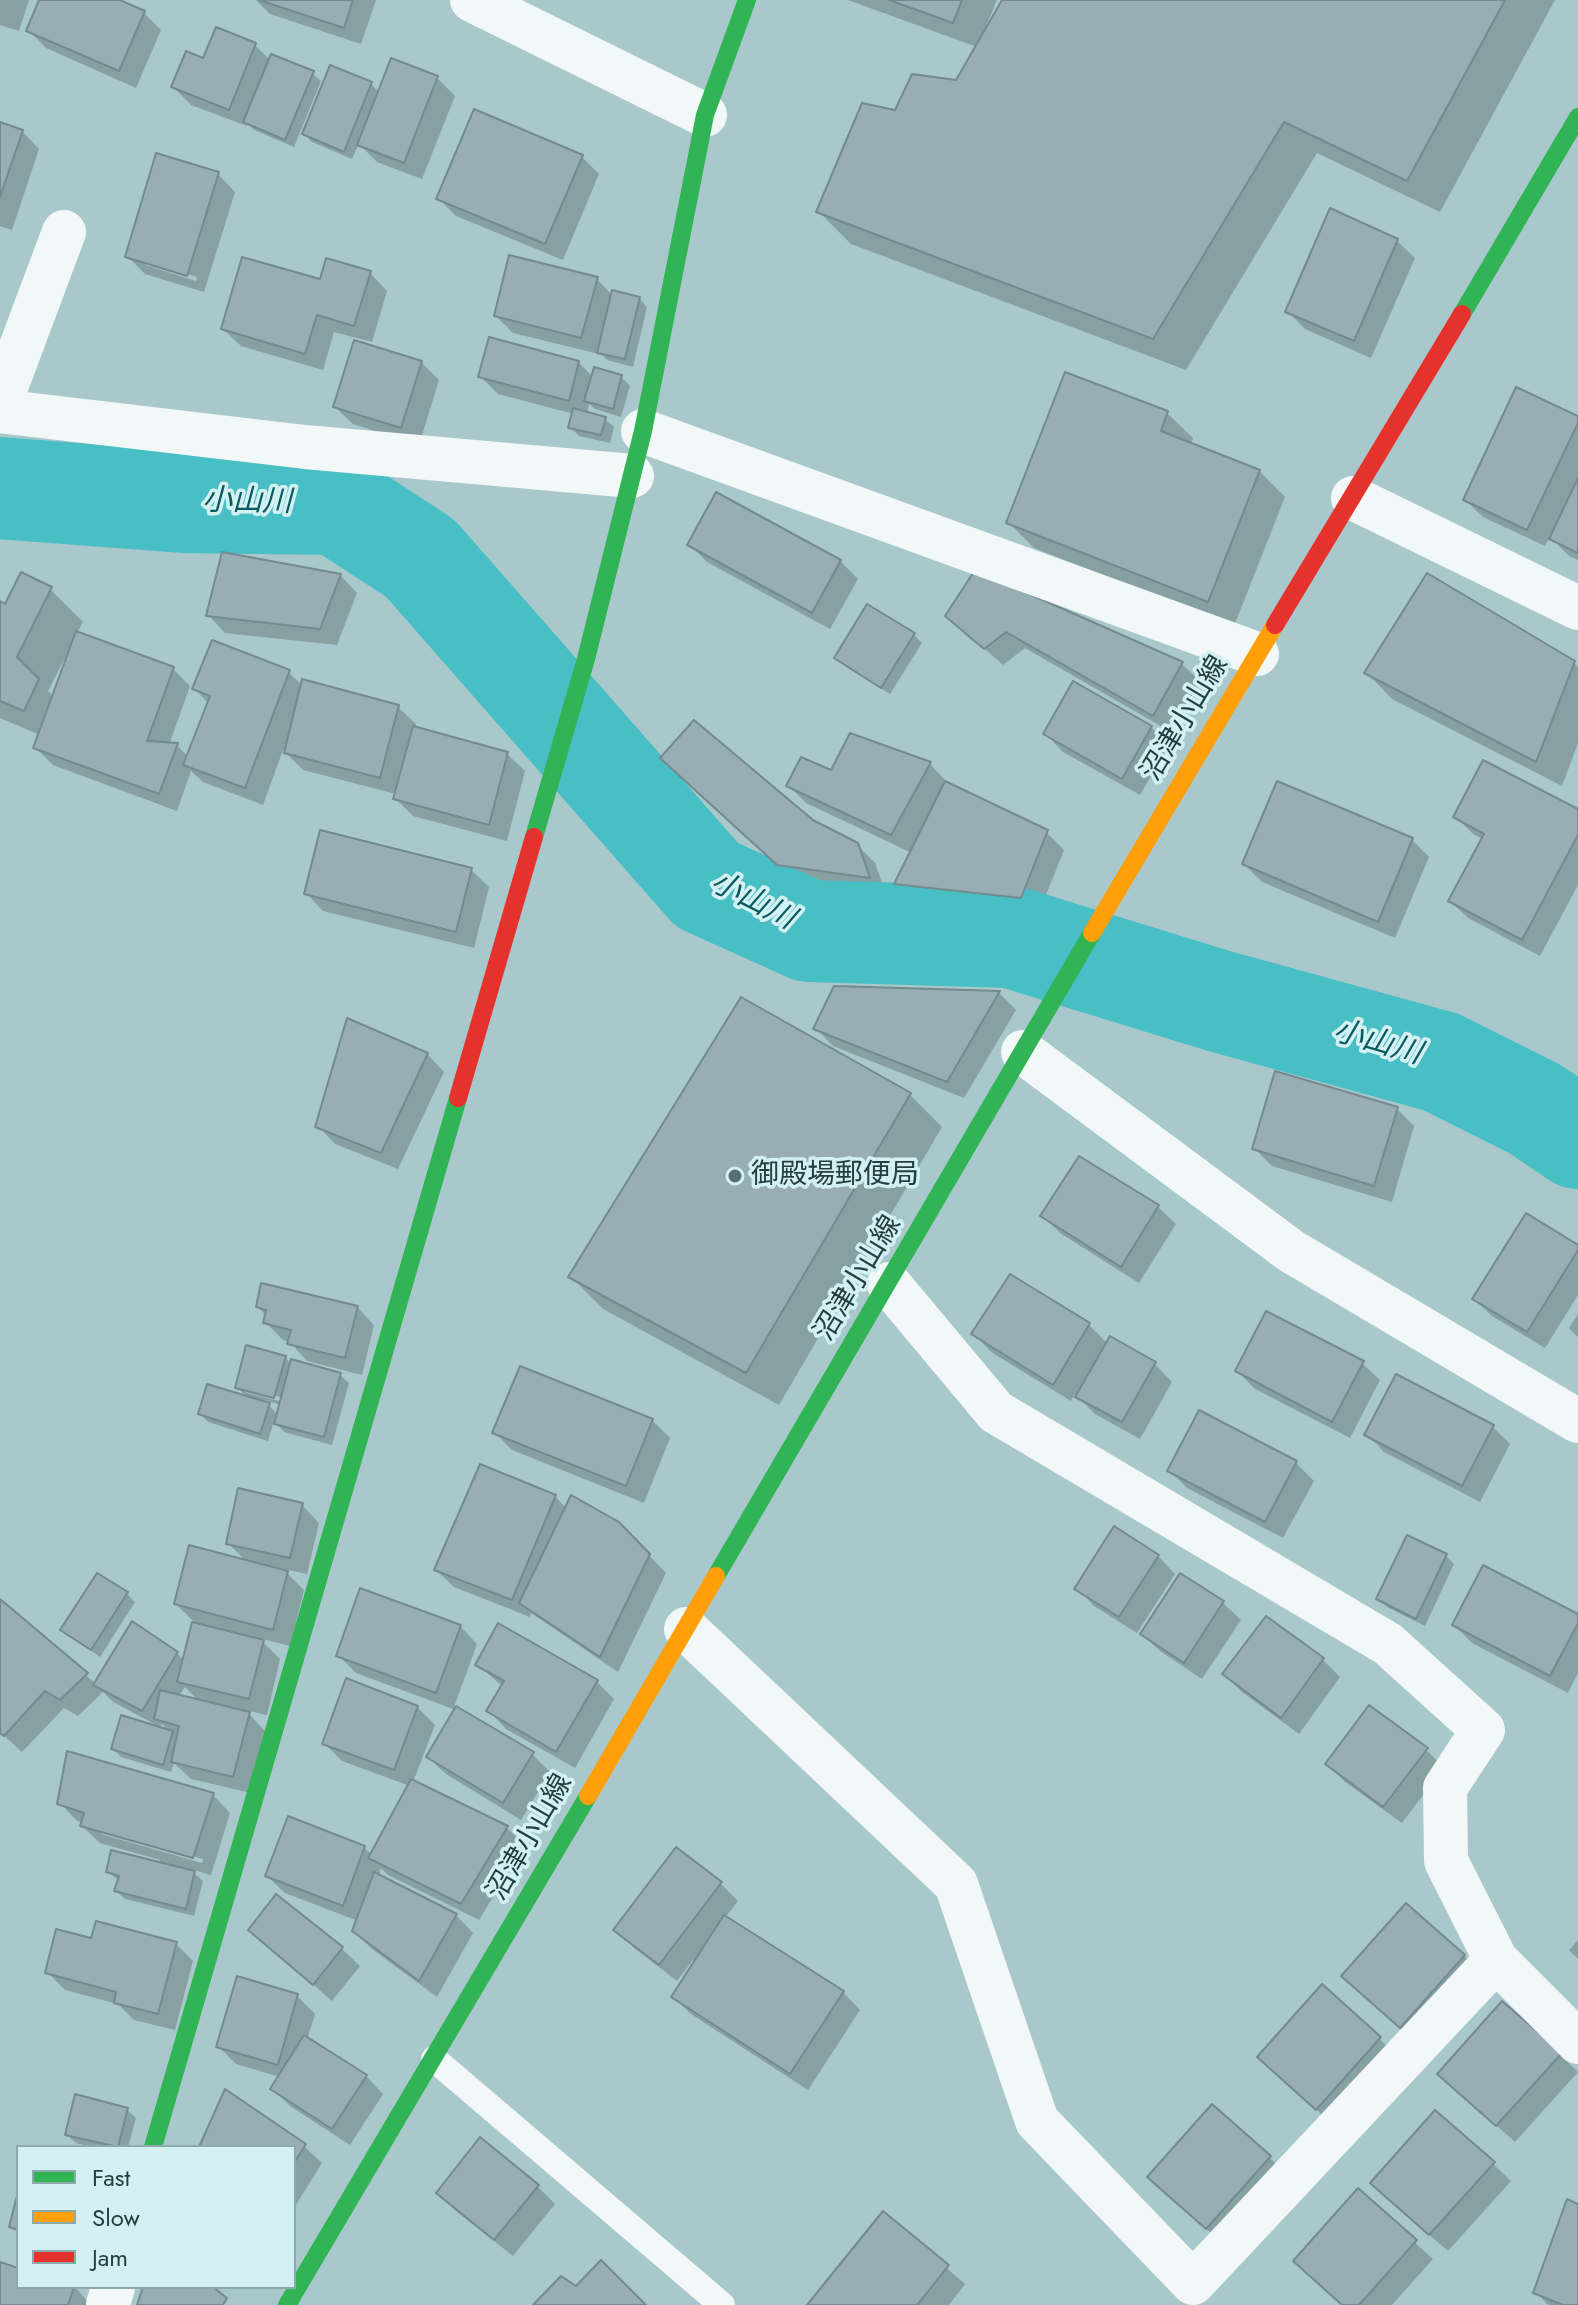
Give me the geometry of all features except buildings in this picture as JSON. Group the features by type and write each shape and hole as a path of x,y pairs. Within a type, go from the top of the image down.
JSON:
{"main road":[{"path":"154,2145 586,659 643,431 705,115 747,0"},
{"name":"沼津小山線","path":"287,2305 889,1284 1109,903 1578,117"}],"street":[{"path":"472,0 705,115"},
{"path":"0,403 64,232"},
{"path":"0,411 305,447 632,476"},
{"path":"643,431 1257,654"},
{"path":"1353,498 1578,608"},
{"path":"1023,1052 1291,1251 1578,1421"},
{"path":"889,1284 996,1412 1388,1644 1483,1730 1445,1788 1446,1861 1496,1960 1578,2042"},
{"path":"686,1629 956,1884 1037,2121 1193,2283 1496,1960"}],"lane":[{"path":"434,2059 722,2305"}],"waterway":[{"name":"小山川","path":"0,488 183,502 337,504 420,558 707,885 809,931 1011,937 1219,1001 1441,1062 1535,1109 1578,1138"}],"traffic: fast":[{"path":"534,837 586,659 643,431 705,115 747,0"},
{"path":"1462,314 1578,117"},
{"path":"716,1576 1092,933"},
{"path":"154,2145 458,1098"},
{"path":"287,2305 588,1796"}],"traffic: slow":[{"path":"1092,933 1275,625"},
{"path":"588,1796 716,1576"}],"traffic: jam":[{"path":"1275,625 1462,314"},
{"path":"458,1098 534,837"}],"place":[{"name":"御殿場郵便局","path":"735,1176"}]}
